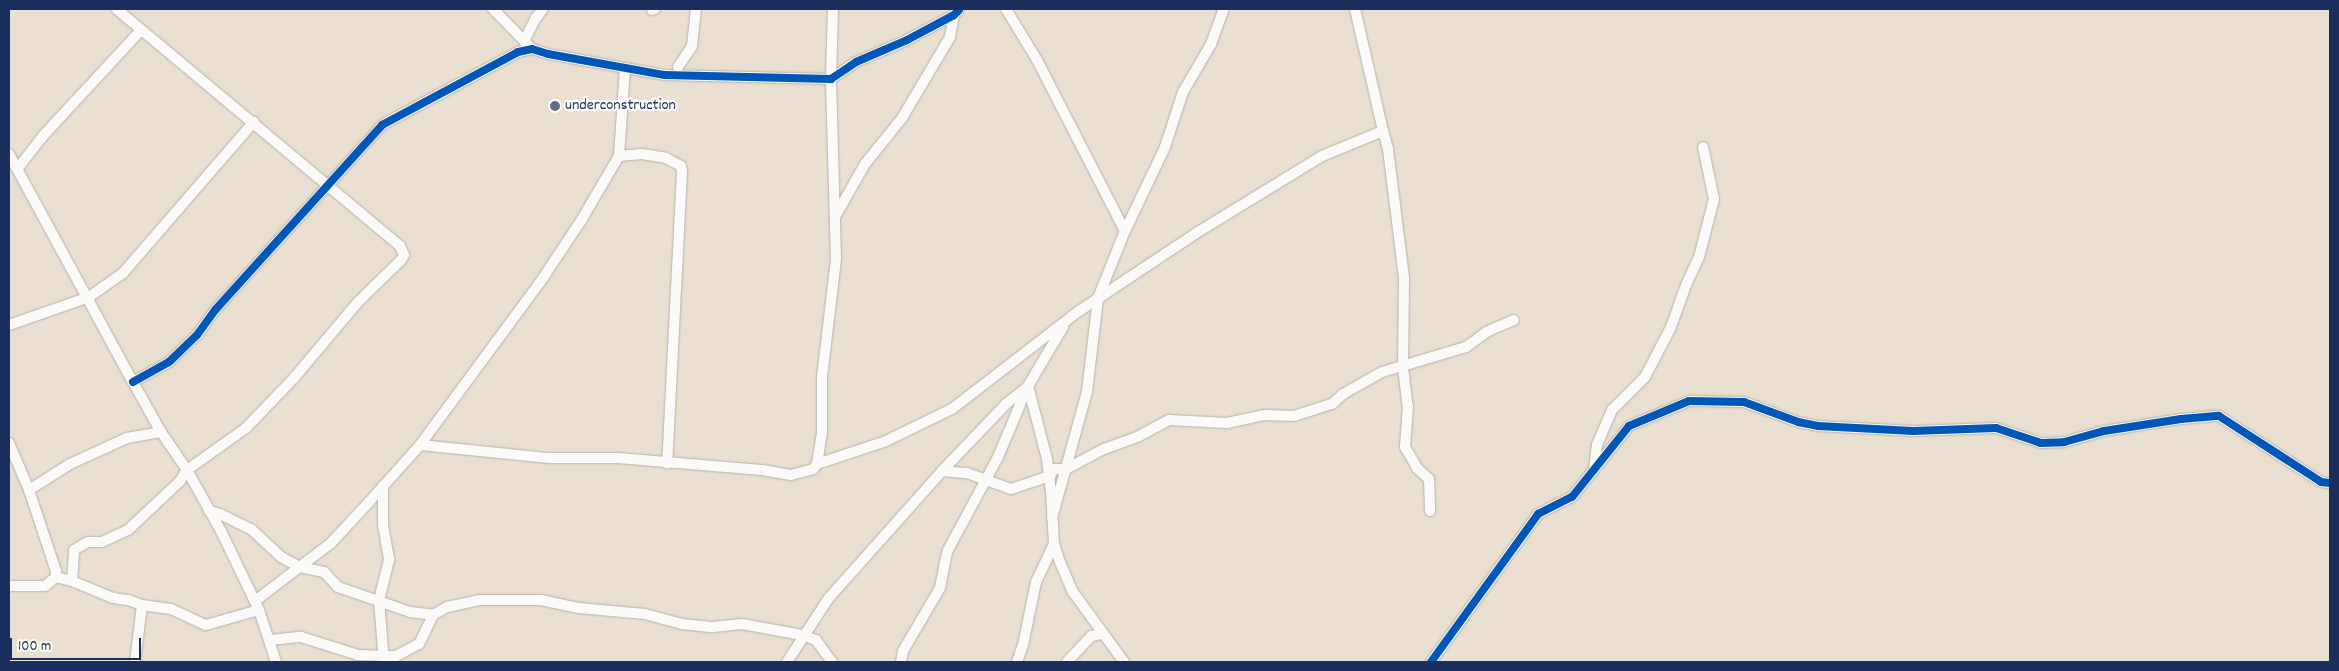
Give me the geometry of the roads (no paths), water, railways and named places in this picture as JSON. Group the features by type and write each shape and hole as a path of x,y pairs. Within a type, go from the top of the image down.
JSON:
{"street":[{"path":"72,581 74,550 88,542 102,542 128,530 180,482 187,470 246,428 294,378 358,302 404,255 400,246 117,9"},
{"path":"493,9 532,49 548,54 665,75 831,80 856,62 907,40 957,13 950,37 907,110 864,164 835,216"},
{"path":"524,41 535,19 544,9"},
{"path":"678,67 692,46 696,9"},
{"path":"817,464 822,434 822,377 836,259 831,80 834,9"},
{"path":"1006,9 1038,60 1125,231"},
{"path":"1052,518 1087,392 1098,298 1125,231 1166,147 1183,92 1211,44 1224,9"},
{"path":"1355,9 1388,149 1404,278 1403,368 1408,406 1406,447 1417,468 1429,479 1430,511"},
{"path":"18,168 42,137 141,30"},
{"path":"133,382 169,362 197,335 216,309 382,125 518,52 532,49"},
{"path":"56,577 72,581 113,598 171,609 206,625 257,606 330,543 420,445 543,278 582,219 619,156 624,69"},
{"path":"9,325 89,297 123,273 254,122"},
{"path":"420,445 550,458 618,458 667,464 762,470 791,475 808,472 817,464 886,441 952,409 1098,298 1198,232 1322,156 1383,132"},
{"path":"1594,470 1596,445 1612,410 1644,376 1671,327 1698,257 1714,199 1703,147"},
{"path":"9,154 89,297 161,432 187,470 257,606 276,662"},
{"path":"619,156 642,154 666,158 676,162 682,171 667,464"},
{"path":"942,472 967,473 1011,489 1050,476 1054,469 1066,468 1104,449 1139,436 1168,420 1227,423 1266,415 1294,416 1332,404 1344,394 1382,372 1403,368 1466,347 1488,331 1514,320"},
{"path":"901,662 903,651 940,588 947,552 986,480 1028,386 1065,322"},
{"path":"787,662 802,635 828,599 942,472 1007,403 1028,386"},
{"path":"1028,386 1050,476 1054,544 1073,592 1124,662"},
{"path":"1432,662 1538,514 1572,497 1629,426 1689,401 1744,402 1798,422 1818,426 1913,431 1996,428 2041,443 2064,442 2104,432 2181,419 2219,416 2322,482 2330,483"},
{"path":"29,490 70,464 118,442 161,432"},
{"path":"9,443 29,490 56,571 56,577"},
{"path":"383,486 383,524 389,560 379,600 379,620 384,660"},
{"path":"209,512 220,514 251,530 281,557 300,567 324,572 338,587 410,612 433,615"},
{"path":"1017,662 1024,645 1036,582 1054,544"},
{"path":"9,586 45,586 56,577"},
{"path":"270,640 301,637 358,655 384,660 419,644 433,615 447,607 479,600 541,600 578,608 645,614 682,624 713,627 742,624 802,635 816,640 832,662"},
{"path":"134,662 142,605"},
{"path":"1067,662 1091,636 1102,634"}],"place":[{"name":"underconstruction","path":"555,106"}]}
